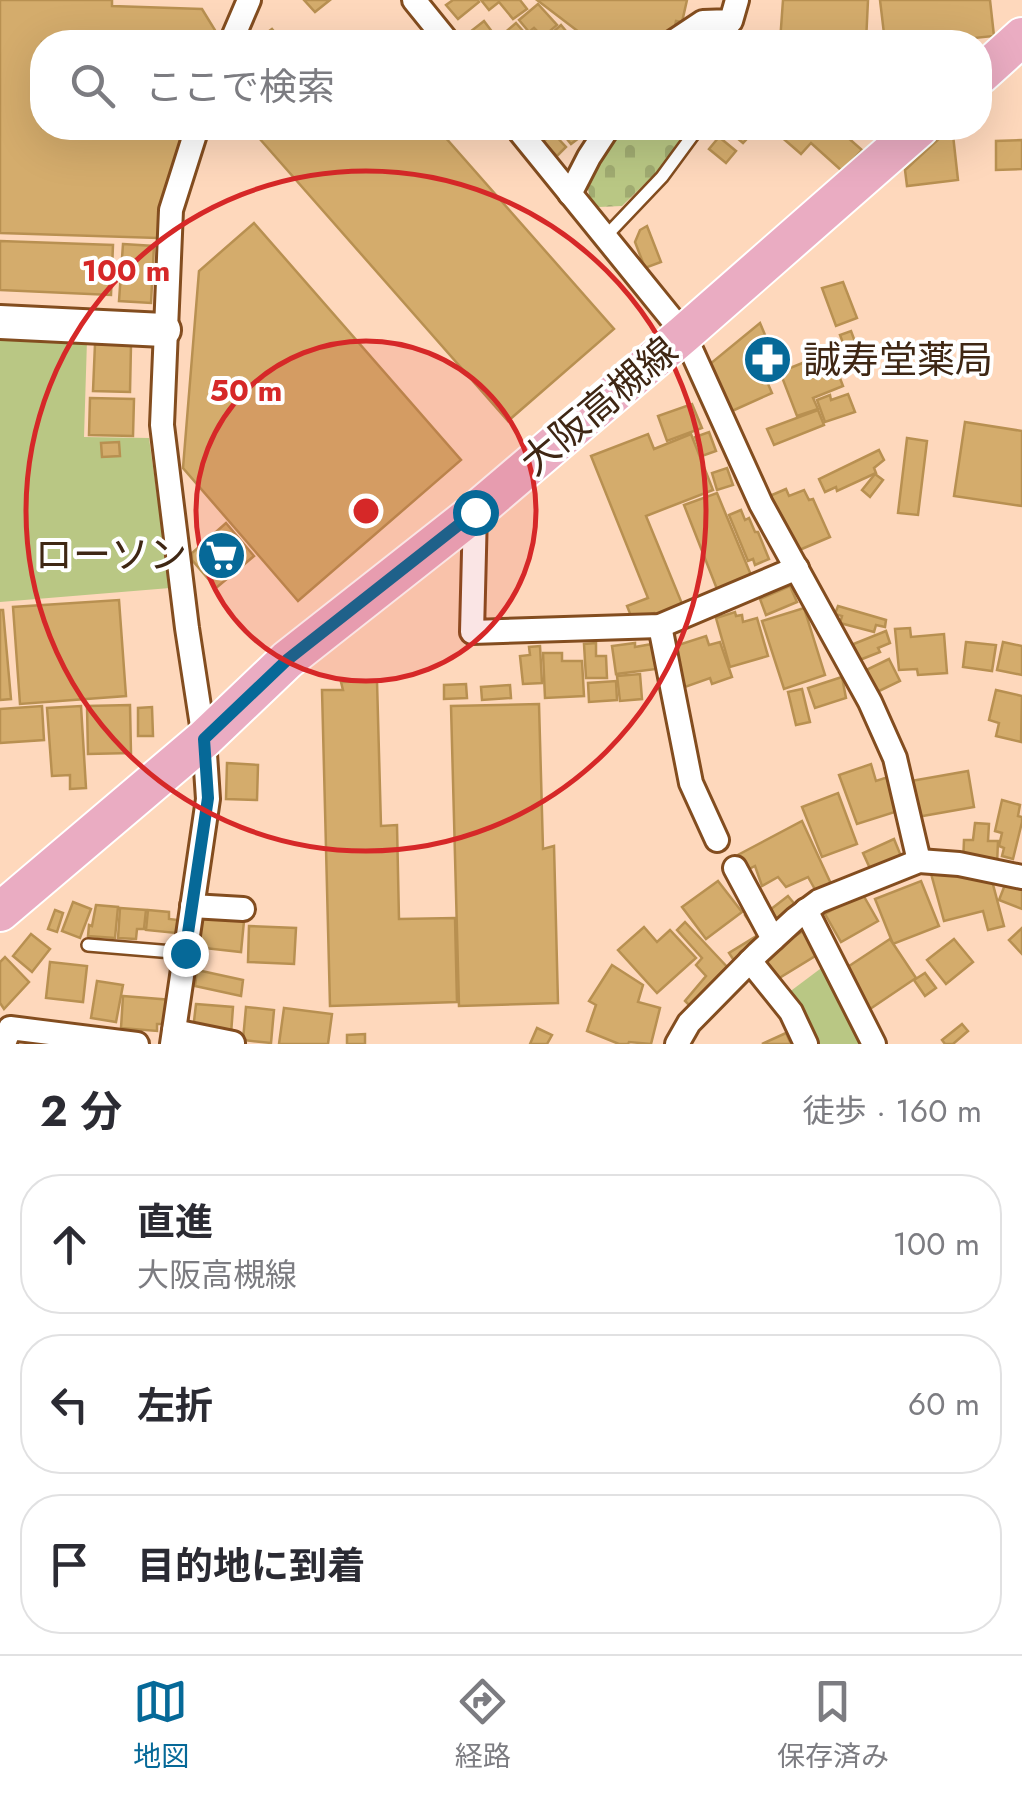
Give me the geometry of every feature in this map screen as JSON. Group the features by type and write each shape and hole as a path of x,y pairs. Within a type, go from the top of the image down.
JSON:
{"main road":[{"path":"992,63 1022,37"},
{"name":"大阪高槻線","path":"0,912 204,739 287,660 475,512 905,140"}],"street":[{"path":"236,30 248,0"},
{"path":"414,0 438,30"},
{"path":"691,30 703,22 731,21"},
{"path":"193,140 171,210 162,426 204,739 208,798 173,1037 232,1043"},
{"path":"527,140 684,334 761,504 870,702 895,758 919,862"},
{"path":"570,194 600,140"},
{"path":"0,322 164,330"},
{"path":"475,512 472,632 660,626 798,568"},
{"path":"660,626 691,783 717,840"},
{"path":"678,1044 689,1023 750,961 819,901 919,862 959,864 1022,877"},
{"path":"735,868 773,939"},
{"path":"192,906 243,909"},
{"path":"806,910 874,1044"},
{"path":"750,961 791,1012 806,1044"},
{"path":"4,1044 10,1028 137,1044"}],"lane":[{"path":"605,237 662,177 689,140"},
{"path":"88,945 185,953"}],"green space":[{"path":"608,140 682,140 661,168 622,206 599,207 590,202 586,175"},
{"path":"0,337 87,340 84,437 149,438 170,588 0,602"},
{"path":"824,966 864,1044 814,1044 788,993"}],"building":[{"path":"0,0 112,0 112,6 202,9 215,30 30,30 30,140 183,140 159,214 158,238 0,233"},
{"path":"304,0 330,0 315,12"},
{"path":"453,0 479,2 458,19 446,5"},
{"path":"481,0 520,0 527,9 513,19 499,2 489,10"},
{"path":"537,0 687,0 682,22 676,21 674,30 576,30"},
{"path":"783,0 868,0 867,30 781,30"},
{"path":"880,0 990,0 994,36 992,30 884,30"},
{"path":"538,4 557,25 551,30 527,30 519,20"},
{"path":"484,21 491,30 472,30"},
{"path":"261,140 448,140 614,329 508,421"},
{"path":"560,140 566,147 557,156 543,142"},
{"path":"716,140 723,140 736,151 726,163 709,149"},
{"path":"785,140 851,140 862,150 842,171 811,143 801,154"},
{"path":"937,140 954,140 958,180 907,186 905,170"},
{"path":"1022,140 1022,169 996,170 996,141"},
{"path":"254,223 461,460 298,601 183,468 199,271"},
{"path":"647,226 661,262 645,268 635,242 640,230"},
{"path":"0,241 113,245 111,295 0,290"},
{"path":"123,244 154,246 151,303 119,301"},
{"path":"843,282 857,318 836,326 822,288"},
{"path":"760,323 780,371 765,377 772,393 732,411 710,364"},
{"path":"851,331 857,347 846,351 840,335"},
{"path":"95,344 131,345 130,392 93,391"},
{"path":"830,352 843,386 813,398 818,409 797,416 780,372"},
{"path":"848,394 855,412 825,422 817,400"},
{"path":"90,398 134,399 133,436 89,435"},
{"path":"692,404 702,428 667,441 658,416"},
{"path":"818,410 824,425 774,445 767,429"},
{"path":"965,422 1022,431 1022,506 954,496"},
{"path":"709,432 716,451 702,456 695,437"},
{"path":"648,434 654,449 691,434 713,490 646,516 685,611 658,622 654,613 633,621 627,606 648,598 591,456"},
{"path":"907,438 927,441 918,515 898,513"},
{"path":"119,442 120,456 102,457 101,443"},
{"path":"879,450 884,460 874,468 876,473 837,491 836,487 825,492 819,479"},
{"path":"727,468 733,485 717,490 712,473"},
{"path":"875,474 883,480 870,497 862,490"},
{"path":"786,489 789,496 804,490 809,500 813,499 830,537 797,551 785,523 777,526 765,498"},
{"path":"717,493 751,575 717,589 684,505"},
{"path":"741,510 758,532 769,559 755,565 753,559 748,561 729,515"},
{"name":"ローソン","path":"226,523 254,556 216,588 192,560 192,553"},
{"path":"790,586 797,602 766,615 760,599"},
{"path":"119,600 126,696 20,704 13,607"},
{"path":"838,606 886,620 885,627 876,625 874,632 840,623 842,616 835,614"},
{"path":"804,608 825,675 784,689 762,621"},
{"path":"0,610 11,699 0,700"},
{"path":"735,612 736,616 742,615 743,622 757,618 768,656 730,667 716,618"},
{"path":"910,628 911,637 944,634 947,673 918,675 917,669 899,670 895,629"},
{"path":"886,631 890,643 878,648 880,652 857,661 851,645"},
{"path":"706,636 709,645 720,642 732,677 712,684 710,678 685,687 672,647"},
{"path":"966,642 996,645 992,671 963,667"},
{"path":"1003,642 1022,646 1022,675 997,670"},
{"path":"596,643 596,656 606,656 607,678 586,678 584,644"},
{"path":"635,643 635,647 652,644 656,669 616,674 612,646"},
{"path":"540,646 542,683 523,684 520,656 530,655 529,647"},
{"path":"543,653 562,653 562,661 582,661 584,696 545,698"},
{"path":"889,659 900,681 877,692 866,670"},
{"path":"640,674 642,699 620,701 617,676"},
{"path":"842,677 846,698 815,708 808,688"},
{"path":"377,681 381,826 397,825 399,919 455,918 457,1002 330,1006 322,690 343,690 341,682"},
{"path":"616,681 617,700 589,702 588,683"},
{"path":"466,684 467,698 444,699 444,685"},
{"path":"510,685 511,698 482,700 481,687"},
{"path":"802,689 810,722 796,725 788,692"},
{"path":"996,690 1022,696 1021,742 996,736 999,723 989,720"},
{"path":"539,704 543,849 554,846 558,1003 459,1006 451,706"},
{"path":"130,705 131,753 88,754 87,706"},
{"path":"42,706 44,740 0,743 0,709"},
{"path":"81,706 86,788 70,789 70,775 52,776 47,708"},
{"path":"152,707 153,736 138,736 138,708"},
{"path":"227,763 258,765 257,800 226,799"},
{"path":"871,764 876,781 888,777 898,811 857,824 839,775"},
{"path":"968,771 974,807 917,817 911,781"},
{"path":"838,793 857,844 822,857 802,807"},
{"path":"1002,800 1020,805 1018,816 1022,822 1013,859 1002,856 1002,833 995,831"},
{"path":"802,821 832,886 817,893 808,877 786,887 778,877 762,886 755,866 741,873 734,857"},
{"path":"975,823 989,824 988,841 998,841 997,865 963,863 964,840 973,840"},
{"path":"894,839 903,861 873,875 863,853"},
{"path":"930,870 991,877 1004,926 988,930 983,911 944,921"},
{"path":"1008,877 1022,882 1022,909 999,900"},
{"path":"718,881 742,912 706,939 682,907"},
{"path":"921,881 939,926 893,944 875,899"},
{"path":"862,893 878,921 841,942 825,914"},
{"path":"788,896 797,907 771,928 762,916"},
{"path":"73,902 91,909 80,938 62,931"},
{"path":"96,905 118,907 115,938 88,936"},
{"path":"120,908 146,910 144,929 137,929 136,939 118,938"},
{"path":"754,909 772,938 735,962 729,953 758,935 745,915"},
{"path":"55,910 63,913 57,932 48,929"},
{"path":"148,910 169,912 169,919 178,920 176,933 146,930"},
{"path":"198,916 244,921 241,952 195,947"},
{"path":"685,922 730,970 695,1011 685,1001 706,976 696,965 702,958 677,930"},
{"path":"249,926 296,928 294,964 248,962"},
{"path":"644,927 657,942 670,930 696,958 657,993 618,950"},
{"path":"1022,928 1022,954 1009,940"},
{"path":"805,930 820,953 776,980 761,957"},
{"path":"31,934 50,949 32,972 13,956"},
{"path":"890,939 916,978 870,1009 843,970"},
{"path":"954,939 973,962 946,984 927,960"},
{"path":"5,957 29,982 4,1009 0,1003 0,962"},
{"path":"50,962 87,966 83,1002 46,998"},
{"path":"612,965 643,985 638,1002 660,1008 651,1044 619,1044 587,1031 596,1005 589,1001"},
{"path":"197,970 243,980 241,996 195,986"},
{"path":"925,973 936,988 925,996 914,980"},
{"path":"97,981 123,985 116,1022 91,1018"},
{"path":"123,996 172,1000 170,1024 157,1024 157,1031 121,1028"},
{"path":"196,1004 233,1007 231,1034 193,1030"},
{"path":"246,1007 274,1010 271,1043 243,1040"},
{"path":"284,1008 332,1014 328,1044 279,1044"},
{"path":"962,1024 968,1031 953,1044 945,1044 942,1040"},
{"path":"537,1028 552,1035 547,1044 530,1044"},
{"path":"786,1033 791,1044 762,1044"},
{"path":"365,1034 365,1044 347,1044 347,1035"}],"place":[{"name":"誠寿堂薬局","path":"768,360"},
{"name":"ローソン","path":"222,555"}],"route":[{"path":"185,953 208,798 204,739 287,660 475,512"}]}
